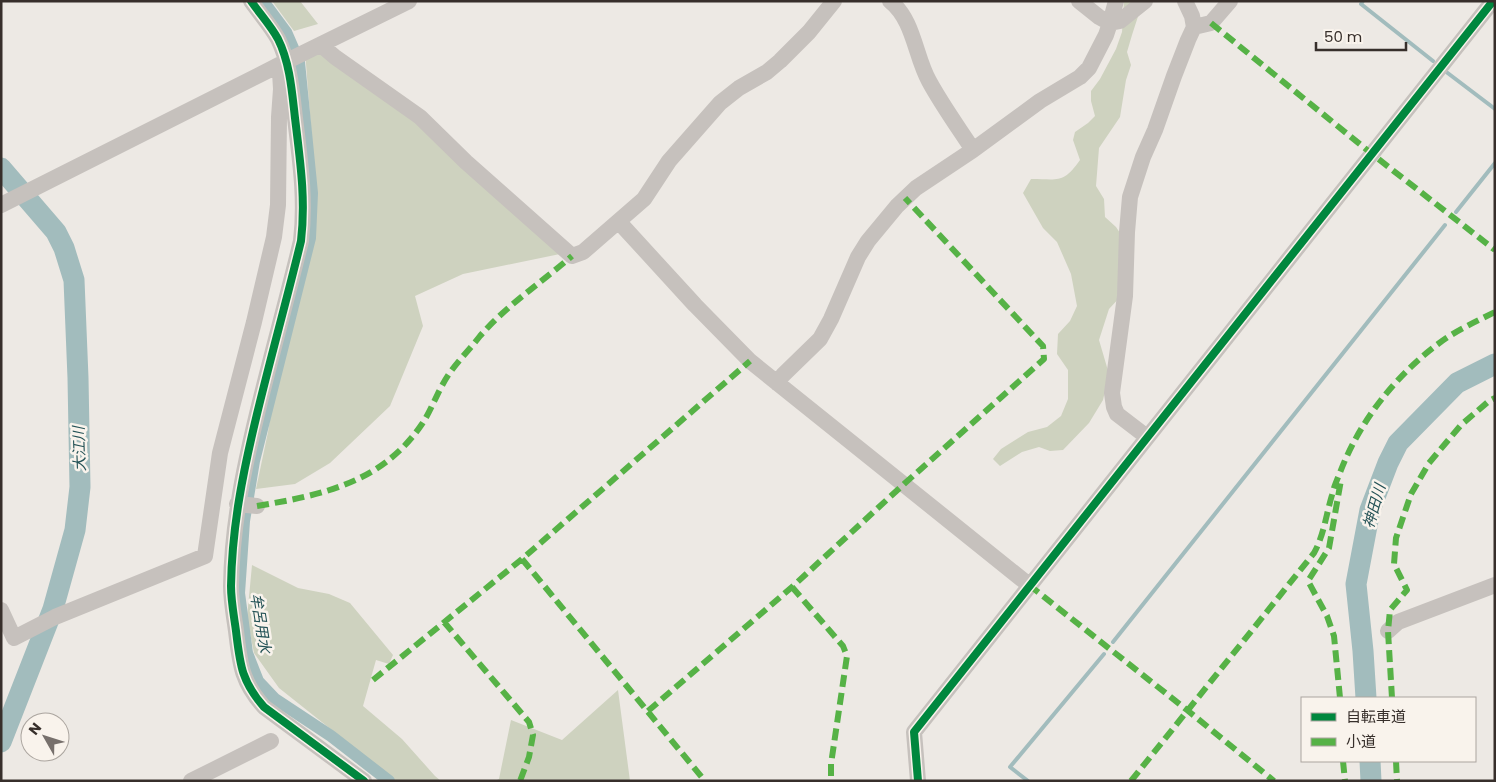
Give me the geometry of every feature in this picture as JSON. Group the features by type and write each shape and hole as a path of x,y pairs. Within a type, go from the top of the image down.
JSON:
{"street":[{"path":"251,1 278,39 290,80 304,195 304,218 301,241 247,455 245,505 231,588 240,665 245,682 264,707 364,781"},
{"path":"1,205 409,1"},
{"path":"321,45 420,118 466,162 572,256 583,252 644,199 669,162 720,103 780,61 809,32 834,1"},
{"path":"890,1 904,17 928,80 973,150"},
{"path":"1079,1 1110,23 1120,21 1145,1"},
{"path":"777,383 782,375 820,339 831,319 858,257 868,241 898,206 916,188 973,150 1040,101 1080,78 1089,68 1106,35 1116,1"},
{"path":"1147,437 1117,414 1112,394 1125,296 1130,197 1143,157 1194,27 1192,16 1185,1"},
{"path":"1194,27 1211,23 1230,1"},
{"path":"918,781 914,732 1493,1"},
{"path":"1,610 14,638 55,617 206,556 220,453 274,237 278,205 279,117 285,62"},
{"path":"619,222 695,305 750,361 1029,585"},
{"path":"1388,631 1398,622 1495,585"},
{"path":"191,781 271,741"}],"green space":[{"path":"272,1 300,1 318,24 294,31"},
{"path":"1124,1 1143,1 1127,52 1131,65 1126,80 1120,117 1099,148 1096,186 1104,199 1105,217 1116,227 1124,239 1122,295 1109,309 1099,340 1109,374 1103,400 1089,423 1063,450 1050,451 1039,447 1022,452 1000,466 993,459 1001,449 1028,432 1047,427 1061,416 1068,399 1068,370 1057,354 1058,334 1070,321 1077,306 1071,274 1057,242 1043,228 1023,193 1031,179 1064,177 1080,160 1073,140 1075,132 1095,116 1091,101 1091,91 1100,79 1116,49 1122,32"},
{"path":"318,48 417,122 560,254 463,274 415,296 423,326 390,406 330,463 295,484 256,489 276,381 295,310 309,232 314,167 305,51"},
{"path":"252,565 298,588 329,594 350,603 393,655 389,664 376,660 363,706 402,739 441,781 396,781 279,688 254,653 247,618"},
{"path":"618,690 630,781 495,781 499,779 511,720 562,740"}],"waterway":[{"name":"牟呂用水","path":"263,1 286,32 299,62 312,193 310,238 254,461 244,521 239,593 247,653 258,681 275,699 331,736 389,781"},
{"path":"1363,1 1361,4 1433,61"},
{"path":"1445,71 1495,109"},
{"path":"1456,212 1495,163"},
{"name":"大江川","path":"1,168 56,232 64,248 74,280 80,487 75,530 53,609 1,742"},
{"path":"1113,642 1445,225"},
{"name":"神田川","path":"1366,697 1356,584 1370,510 1388,463 1398,443 1457,383 1495,364"},
{"path":"1028,781 1010,767 1104,654"},
{"name":"神田川","path":"1370,762 1371,781"}],"marked path":[{"path":"1211,23 1372,154 1495,250"},
{"path":"648,711 792,587 1044,359 1043,346 905,198"},
{"path":"257,506 327,491 369,473 388,460 406,444 422,424 449,374 480,336 513,304 572,256"},
{"path":"1131,781 1314,553 1323,532 1334,488 1341,470 1358,434 1381,400 1408,370 1438,344 1458,331 1495,312"},
{"path":"373,680 522,559 750,361"},
{"path":"1392,697 1388,631 1390,610 1407,590 1394,564 1396,538 1411,494 1429,463 1461,425 1495,398"},
{"path":"1340,697 1334,636 1327,616 1308,581 1329,548 1341,480"},
{"path":"522,559 705,781"},
{"path":"1029,585 1274,781"},
{"path":"792,587 843,646 847,656 831,764 831,781"},
{"path":"444,622 529,722 533,735 529,757 520,781"},
{"path":"1343,762 1345,781"},
{"path":"1396,762 1397,781"}],"cycle path":[{"path":"251,1 278,39 288,68 300,164 303,210 301,241 262,392 243,478 236,521 231,586 239,653 243,672 250,689 264,707 364,781"},
{"path":"918,781 914,732 1493,1"}]}
